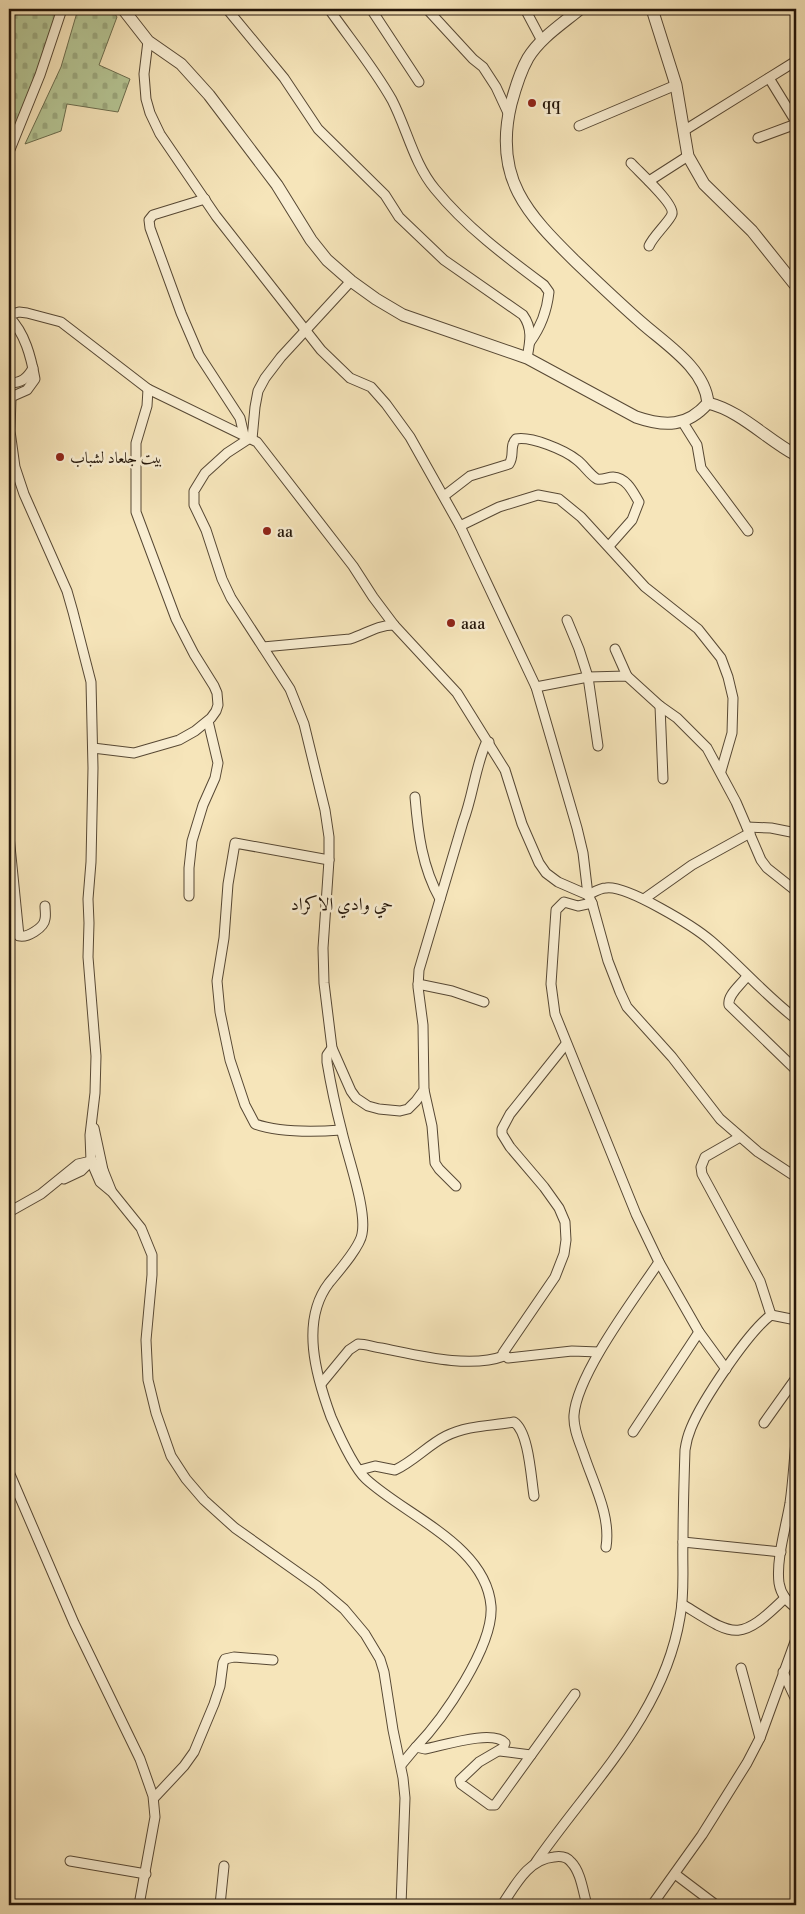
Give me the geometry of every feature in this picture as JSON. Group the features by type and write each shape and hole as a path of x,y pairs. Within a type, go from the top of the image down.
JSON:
{"street":[{"path":"9,152 40,75 62,9"},
{"path":"124,9 148,41 181,64 209,95 277,185 311,240 327,260 376,299 403,314 527,358 636,417 655,424 682,421 699,414 708,403 707,391 693,369 621,306 536,222 518,192 508,168 506,146 508,115 520,75 528,58 542,42 580,9"},
{"path":"227,9 284,78 318,129 385,195 400,217 444,260 523,315 528,322 530,331 527,358"},
{"path":"329,9 385,89 399,114 416,158 435,189 470,226 544,285 549,292 546,310 536,335 530,343"},
{"path":"371,9 419,82"},
{"path":"427,9 473,59 483,67 496,87 508,115"},
{"path":"525,9 542,42"},
{"path":"652,10 676,85 688,156 704,184 752,231 796,286"},
{"path":"148,41 144,74 146,99 150,114 160,134 205,199 321,350 350,378 371,387 386,404 410,437 460,526 536,687 577,828 583,852 590,899 608,961 627,1007 672,1057 720,1118 758,1152 796,1177"},
{"path":"685,130 796,61"},
{"path":"758,138 796,123 769,78"},
{"path":"578,126 676,85"},
{"path":"649,181 688,156"},
{"path":"630,163 649,181 672,209 672,214 654,236 649,246"},
{"path":"205,199 153,215 150,220 150,228 181,313 199,355 240,418 249,437 353,566 394,625 457,693 505,770 522,824 539,863 546,873 558,882 590,899"},
{"path":"351,280 280,357 265,378 258,391 249,437 227,453 201,479 194,491 194,506 206,530 222,579 231,598 290,689 304,724 325,810 329,837 323,948 324,983 332,1048 351,1091 356,1098 368,1106 400,1111 408,1109 416,1102 424,1090"},
{"path":"249,437 148,389 60,322 27,313 18,312 9,316 24,339 33,368 34,379 31,387 10,395 10,431 15,468 24,494 66,591 89,675 92,700 91,862 88,899 89,974 96,1056 90,1135 91,1161 100,1182 112,1192 141,1228 152,1254 152,1275 146,1327 147,1367 156,1413 171,1456 186,1479 215,1510 257,1545 335,1601 365,1634 380,1659 384,1672 405,1798 401,1905"},
{"path":"9,383 18,383 23,380 33,368"},
{"path":"93,748 138,753 186,737 208,721 216,711 217,693 176,620 136,512 134,502 136,443 147,406 148,389"},
{"path":"708,403 728,410 796,455"},
{"path":"682,421 697,445 701,468 748,531"},
{"path":"444,496 470,476 509,464 512,460 514,441 520,438 526,439 561,450 576,459 597,479 612,477 630,485 639,502 632,520 609,546"},
{"path":"460,526 499,506 538,495 559,499 582,517 645,587 698,629 721,658 728,676 733,698 732,733 720,771"},
{"path":"567,620 588,677 598,746"},
{"path":"263,647 350,639 363,635 382,625 394,625"},
{"path":"615,649 627,676 660,706 677,718 707,748 720,771 761,860 767,868 796,891"},
{"path":"536,687 588,677 627,676"},
{"path":"660,706 663,780"},
{"path":"189,896 189,868 192,841 203,805 215,778 218,763 208,721"},
{"path":"456,1186 438,1169 435,1163 432,1126 424,1090 423,1025 418,984 419,970 475,785 480,757 486,743 489,742"},
{"path":"415,797 417,824 423,857 431,884 440,899"},
{"path":"644,899 692,865 748,830 771,828 796,833"},
{"path":"9,836 19,936 28,935 43,924 46,918 44,906"},
{"path":"329,860 235,843 228,884 224,938 218,981 220,1012 230,1060 245,1105 255,1124 316,1132 341,1130"},
{"path":"726,1369 699,1332 659,1262 636,1214 566,1044 555,1014 551,984 556,910 564,902 578,906 606,888 622,890 644,899 710,940 796,1019"},
{"path":"9,974 9,985"},
{"path":"747,976 728,1001 729,1005 796,1070"},
{"path":"418,984 452,991 484,1002"},
{"path":"504,1356 505,1348 525,1323 555,1277 564,1254 566,1240 565,1222 559,1208 501,1133 510,1114 566,1044"},
{"path":"332,1048 327,1062 341,1130 362,1209 362,1233 358,1244 325,1289 317,1304 313,1325 313,1341 321,1384 332,1418 346,1448 365,1478 452,1542 478,1567 487,1585 490,1604 491,1616 487,1634 475,1662 433,1728 400,1765"},
{"path":"92,1115 103,1170 112,1192"},
{"path":"740,1137 705,1157 702,1162 702,1171 710,1191 760,1281 771,1315"},
{"path":"91,1161 98,1147"},
{"path":"9,1212 32,1200 78,1164 91,1161 103,1170"},
{"path":"606,1548 606,1526 602,1505 577,1435 574,1417 576,1404 599,1352 659,1262"},
{"path":"771,1315 796,1320"},
{"path":"502,1905 523,1875 536,1862 604,1773 652,1701 667,1668 678,1630 682,1604 684,1460 687,1439 703,1405 726,1369 762,1323 771,1315"},
{"path":"633,1432 699,1332"},
{"path":"321,1384 349,1350 358,1344 424,1357 451,1360 486,1361 504,1356 515,1358 558,1352 599,1352"},
{"path":"764,1423 796,1378"},
{"path":"360,1470 375,1466 395,1470 427,1446 448,1435 469,1428 514,1422 521,1429 526,1446 534,1496"},
{"path":"796,1441 790,1501 781,1552 779,1583 785,1598 796,1608"},
{"path":"9,1472 74,1623 140,1759 154,1798 156,1817 139,1905"},
{"path":"682,1542 781,1552"},
{"path":"682,1604 724,1628 737,1631 758,1623 785,1598"},
{"path":"652,1905 734,1786 760,1738 796,1640"},
{"path":"154,1798 184,1766 194,1752 214,1704 220,1686 225,1659 234,1657 273,1660"},
{"path":"741,1668 760,1738"},
{"path":"784,1672 796,1700"},
{"path":"416,1747 428,1749 494,1737 505,1742 500,1751 479,1762 460,1780 461,1784 492,1805 498,1802 575,1694"},
{"path":"500,1751 531,1755"},
{"path":"536,1862 557,1856 571,1861 575,1867 588,1905"},
{"path":"70,1861 146,1874"},
{"path":"220,1905 224,1866"},
{"path":"675,1874 716,1905"}],"green space":[{"path":"9,9 60,9 9,146"},
{"path":"78,9 112,9 117,17 99,65 130,79 118,112 67,104 61,131 25,144 61,67"}],"place":[{"name":"qq","path":"532,103"},
{"name":"بيت جلعاد لشباب","path":"60,457"},
{"name":"aa","path":"267,531"},
{"name":"aaa","path":"451,623"}],"district":[{"name":"حي وادي الاكراد","path":"342,904"}]}
